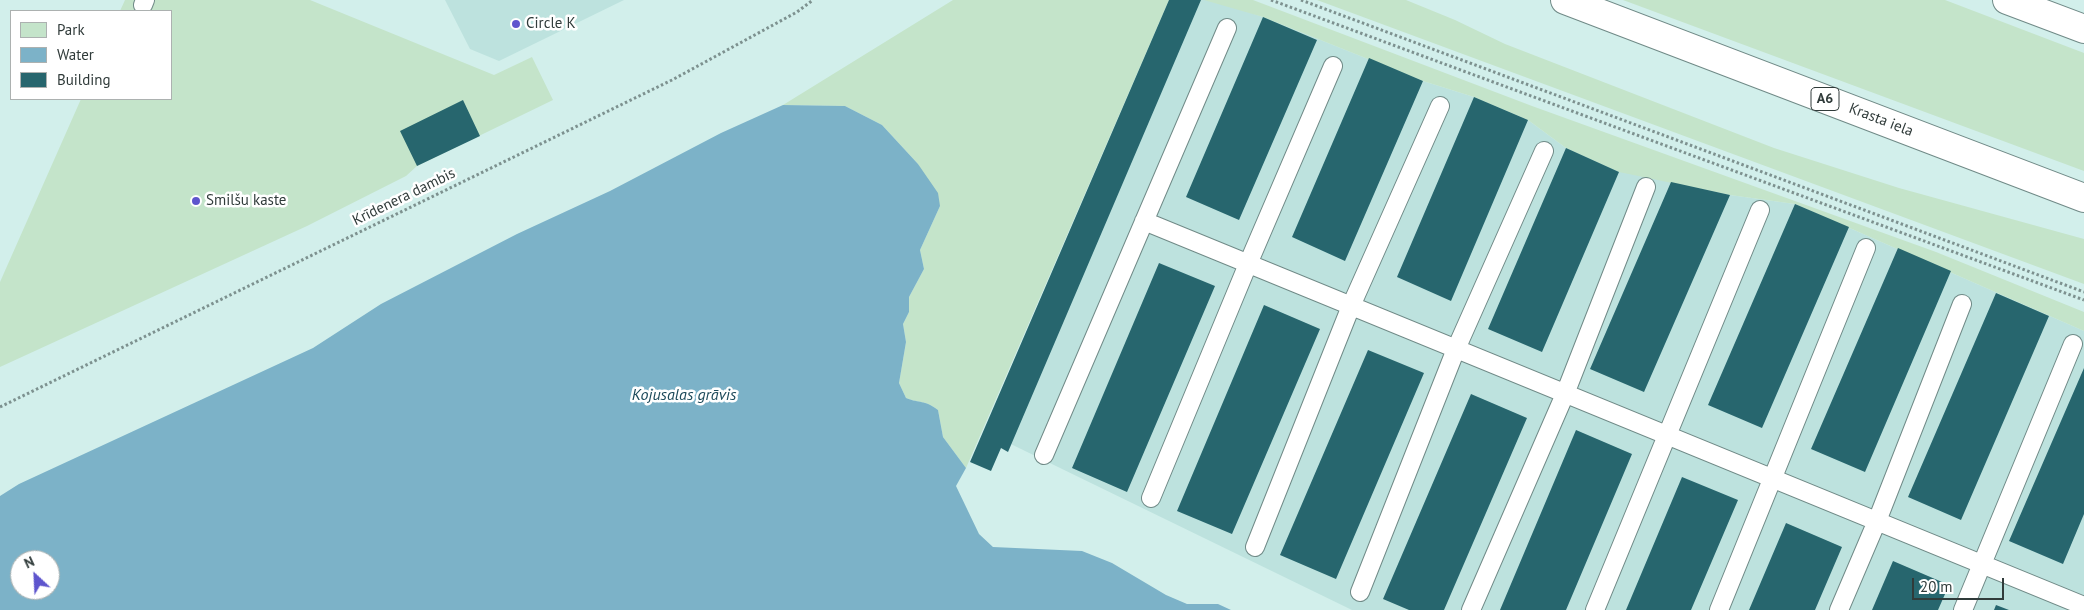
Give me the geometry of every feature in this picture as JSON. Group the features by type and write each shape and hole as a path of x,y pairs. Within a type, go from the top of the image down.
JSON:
{"highway":[{"name":"Krasta iela","path":"1565,0 2084,198"},
{"path":"2007,0 2084,29"}],"lane":[{"path":"1044,455 1227,28"},
{"path":"1151,498 1333,66"},
{"path":"1255,547 1350,306 1440,106"},
{"path":"1360,592 1456,349 1544,151"},
{"path":"1471,610 1565,394 1646,187"},
{"path":"1595,610 1760,210"},
{"path":"1144,221 2084,606"},
{"path":"1719,610 1866,248"},
{"path":"1839,610 1877,521 1962,304"},
{"path":"1963,610 2073,344"}],"path":[{"name":"Krīdenera dambis","path":"0,406 672,80 797,12 813,0"},
{"path":"1271,0 2084,300"},
{"path":"1301,0 2084,292"}],"shaded area":[{"name":"Circle K","path":"445,0 624,0 499,61 470,49"},
{"path":"1169,0 1212,0 1263,17 1423,81 1474,97 1528,120 1566,148 1671,182 1730,195 1795,204 2084,331 2084,610 1352,610 984,431"}],"green space":[{"name":"Smilšu kaste","path":"125,0 310,0 494,75 532,57 553,100 417,166 406,176 307,226 0,367 0,282 81,100 172,100 172,10 120,10"},
{"path":"953,0 1169,0 966,468 943,437 938,410 925,403 906,398 899,383 906,342 903,324 909,312 909,297 924,269 920,250 940,206 918,164 882,125 845,106 783,105"},
{"path":"1204,0 1253,0 1532,106 1936,252 2084,312 2084,331 1795,204 1730,195 1619,172 1566,148 1528,120 1474,97 1423,81 1263,17"},
{"path":"1317,0 1406,0 1455,20 1505,44 1774,148 1899,188 2084,239 2084,284"},
{"path":"1623,0 1945,0 2084,53 2084,171"}],"water":[{"name":"Kojusalas grāvis","path":"783,105 845,106 882,125 918,164 938,193 940,206 920,250 924,269 909,297 909,312 903,324 906,342 899,383 906,398 925,403 938,410 943,437 966,468 956,486 979,534 993,547 1082,551 1112,563 1166,595 1187,604 1218,604 1231,610 0,610 0,496 19,484 313,348 381,304 517,234 610,191 721,133"}],"building":[{"path":"1169,0 1201,0 1008,452 1001,448 991,471 970,462"},
{"path":"1263,17 1317,40 1239,220 1186,197"},
{"path":"1369,58 1423,81 1345,261 1292,237"},
{"path":"1474,97 1528,120 1451,301 1397,277"},
{"path":"463,100 480,136 417,166 400,131"},
{"path":"1566,148 1619,172 1542,352 1488,329"},
{"path":"1671,182 1730,195 1644,392 1590,369"},
{"path":"1795,204 1849,227 1762,428 1708,405"},
{"path":"1898,248 1951,271 1865,472 1811,449"},
{"path":"1159,263 1215,286 1127,492 1072,468"},
{"path":"1996,293 2049,316 1961,520 1908,497"},
{"path":"1264,305 1320,329 1232,534 1177,511"},
{"path":"1368,350 1424,373 1336,579 1280,555"},
{"path":"2084,368 2084,514 2063,564 2009,541"},
{"path":"1471,394 1527,418 1444,610 1409,610 1383,599"},
{"path":"1576,430 1632,454 1566,610 1500,610"},
{"path":"1682,477 1738,500 1691,610 1626,610"},
{"path":"1786,523 1842,547 1815,610 1749,610"},
{"path":"1893,561 1949,585 1938,610 1872,610"},
{"path":"1996,605 2009,610 1994,610"}],"place":[{"name":"Circle K","path":"516,24"},
{"name":"Smilšu kaste","path":"196,201"}]}
